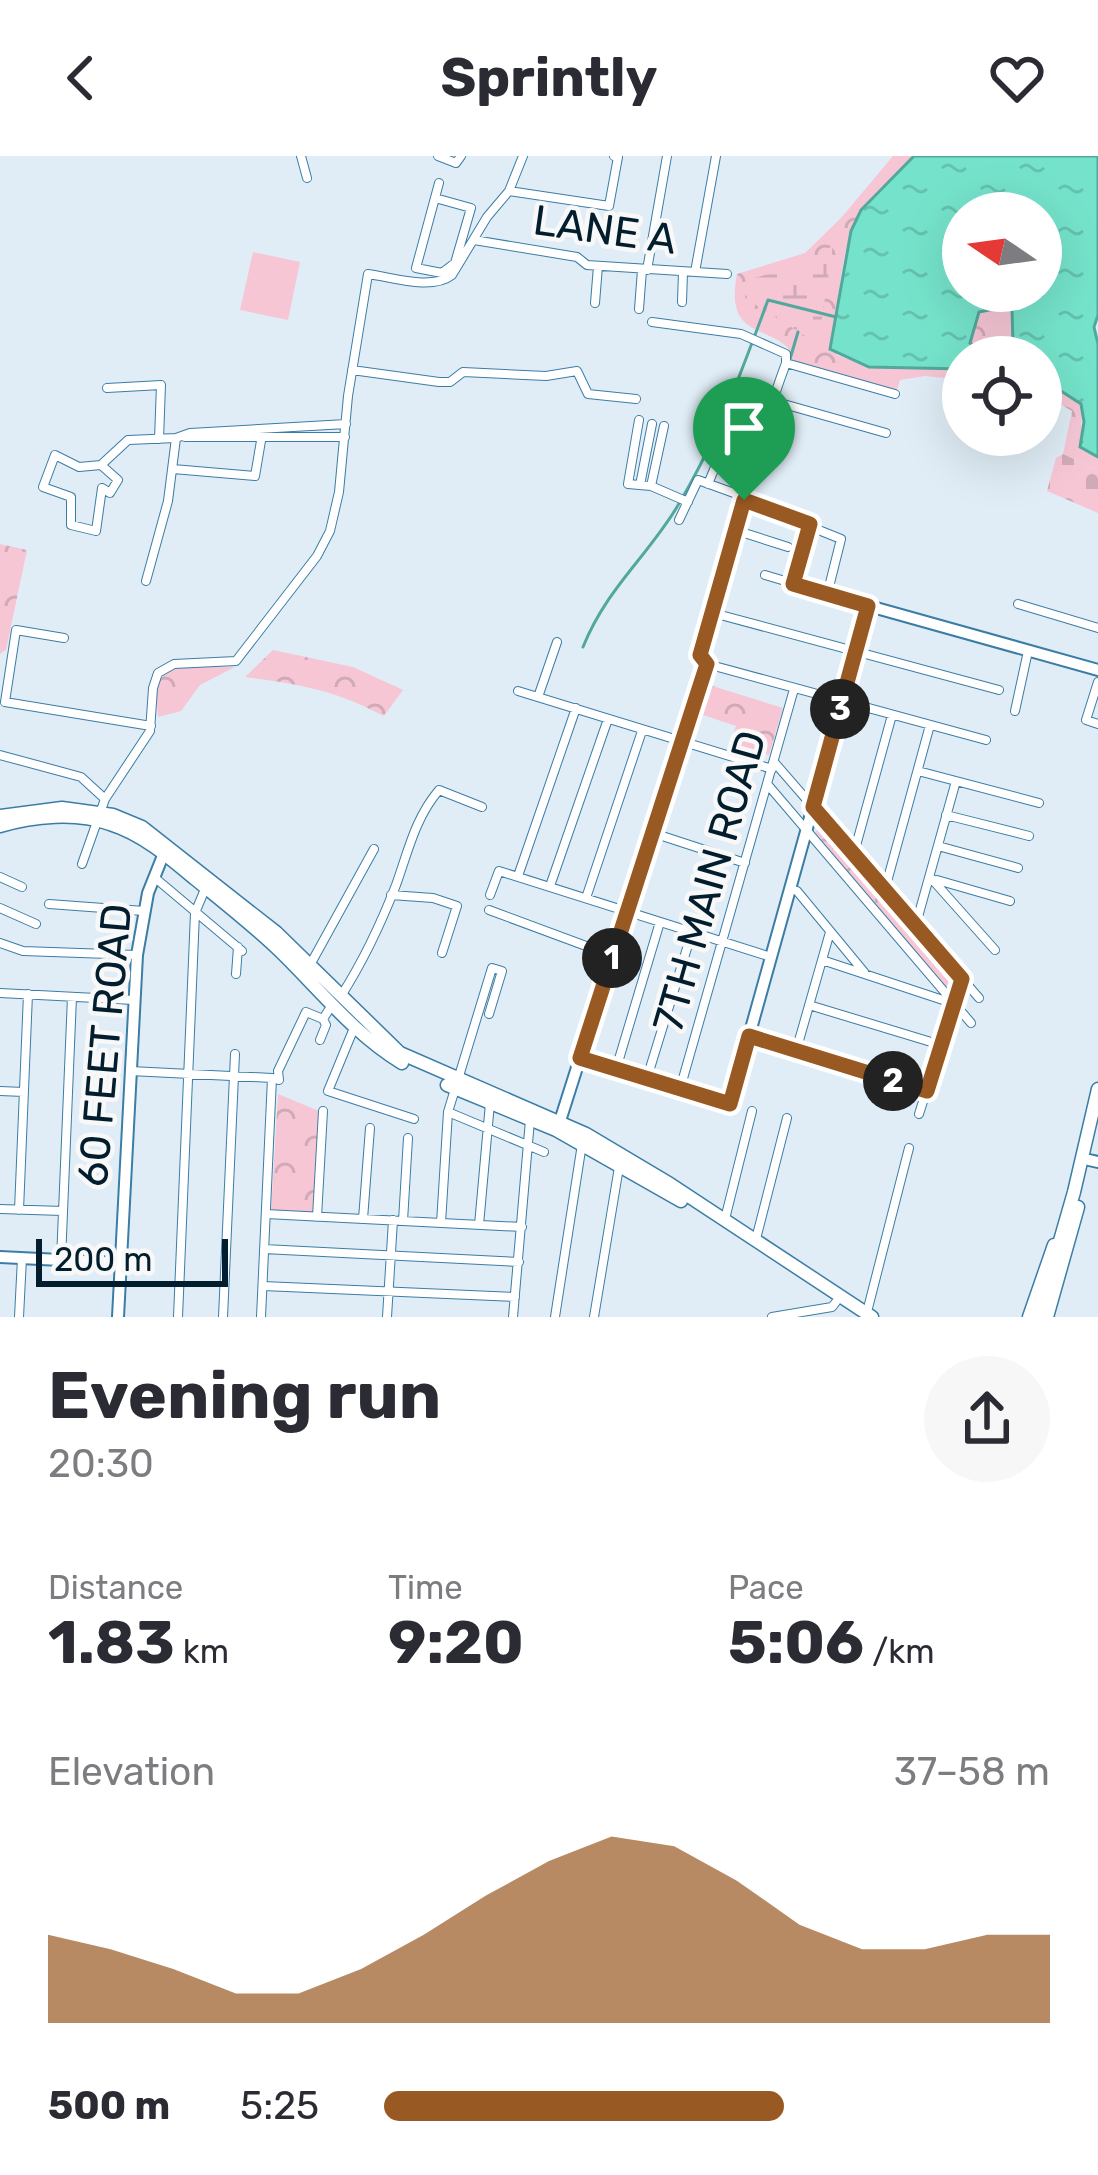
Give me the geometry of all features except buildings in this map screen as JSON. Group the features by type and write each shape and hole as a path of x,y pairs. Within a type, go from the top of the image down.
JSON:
{"main road":[{"path":"0,816 47,809 102,811 138,825 170,845 277,934 309,966 355,1026 398,1061 560,1121 756,1239 866,1316"},
{"path":"0,826 102,811 166,855 400,1053 620,1165 836,1302 866,1316"},
{"path":"1047,1317 1098,1089"},
{"path":"1029,1317 1050,1251 1065,1242 1094,1161 1098,1124"}],"street":[{"path":"302,156 307,178"},
{"path":"438,156 456,163 461,156"},
{"path":"82,864 102,811 152,726 152,688 158,673 174,664 236,661 317,556 328,533 342,461 368,274 443,281 455,272 487,217 509,191 524,156"},
{"path":"509,191 609,206 617,156"},
{"path":"639,309 667,156"},
{"path":"695,272 716,156"},
{"path":"413,280 439,183"},
{"path":"416,268 431,273 450,269 471,208 435,198"},
{"name":"LANE A","path":"474,240 577,257 587,265 727,274"},
{"path":"595,303 598,266"},
{"path":"682,302 683,272"},
{"path":"652,322 741,334 786,354 700,655 707,664 986,740"},
{"path":"786,362 895,394"},
{"path":"352,370 440,382 450,382 464,372 546,376 577,371 588,394 636,399"},
{"path":"107,388 161,385 159,439"},
{"path":"772,401 886,433"},
{"path":"639,420 628,484 645,485 684,500"},
{"path":"101,465 118,480 110,493 102,488 96,531 71,525 71,497 43,487 55,454 79,467 101,465 128,440 189,440 346,424"},
{"path":"645,485 652,424"},
{"path":"645,485 664,426"},
{"path":"262,434 345,436"},
{"path":"173,469 256,476 262,434"},
{"path":"146,580 180,437"},
{"path":"708,484 725,443"},
{"path":"679,520 684,500 698,480 841,539 827,595"},
{"path":"793,584 810,524"},
{"path":"737,531 788,547"},
{"path":"766,575 1098,670"},
{"path":"1018,604 1098,628"},
{"path":"580,1058 730,1104 868,606"},
{"path":"713,613 1000,690"},
{"path":"64,638 16,630 5,702 152,726"},
{"path":"538,695 556,641"},
{"path":"1015,711 1028,651"},
{"path":"560,1121 707,664"},
{"path":"1098,682 1086,720 1098,724"},
{"name":"7TH MAIN ROAD","path":"680,1089 794,689"},
{"path":"518,691 682,744 773,766 979,998"},
{"path":"518,877 576,708"},
{"path":"854,854 892,715"},
{"path":"550,886 608,719"},
{"path":"885,890 930,725"},
{"path":"586,898 642,730"},
{"path":"0,754 81,777 102,811"},
{"path":"918,770 1039,803"},
{"path":"916,926 956,781"},
{"path":"767,784 970,1023"},
{"path":"323,1019 391,895 416,827 439,790 482,807"},
{"path":"946,815 1029,836"},
{"path":"653,833 745,863"},
{"path":"938,846 1018,868"},
{"path":"309,966 374,849"},
{"name":"60 FEET ROAD","path":"118,1317 137,955 144,911 166,855"},
{"path":"490,895 499,871 771,957"},
{"path":"0,877 22,887"},
{"path":"156,878 240,949 236,974"},
{"path":"930,878 1010,901"},
{"path":"930,878 995,950"},
{"path":"178,1317 196,913 206,888"},
{"path":"790,889 797,891 865,974"},
{"path":"391,895 433,898 457,906 442,953"},
{"path":"49,904 144,911"},
{"path":"0,908 36,924"},
{"path":"489,910 613,956"},
{"path":"616,1069 661,922"},
{"path":"646,1078 692,932"},
{"path":"796,1051 830,932"},
{"path":"0,943 23,951 137,955"},
{"path":"822,960 954,1003"},
{"path":"441,1223 448,1112 492,968 502,971 489,1014"},
{"path":"920,1114 962,979"},
{"path":"0,994 134,1000"},
{"path":"19,1210 28,994"},
{"path":"61,1260 72,997"},
{"path":"809,1005 941,1045"},
{"path":"261,1317 278,1070 306,1012 326,1025 320,1040"},
{"path":"355,1026 328,1091 414,1119"},
{"path":"749,1036 927,1091"},
{"path":"223,1317 236,1054"},
{"path":"128,1071 269,1076 276,1081"},
{"path":"0,1091 24,1092"},
{"path":"479,1225 490,1102"},
{"path":"317,1217 323,1111"},
{"path":"725,1220 752,1111"},
{"path":"448,1112 544,1152"},
{"path":"756,1239 787,1118"},
{"path":"514,1317 530,1119"},
{"path":"363,1219 370,1128"},
{"path":"387,1317 408,1138"},
{"path":"555,1317 582,1144"},
{"path":"866,1316 909,1148"},
{"path":"594,1317 620,1165"},
{"path":"0,1209 63,1211"},
{"path":"266,1214 523,1227"},
{"path":"265,1249 518,1262"},
{"path":"0,1257 121,1263"},
{"path":"19,1317 22,1258"},
{"path":"263,1286 515,1297"},
{"path":"772,1317 836,1302"}],"green space":[{"path":"893,156 914,156 872,197 853,225 840,282 837,355 869,367 942,369 942,378 900,380 897,390 791,360 792,353 783,344 743,321 735,295 737,274 805,253"},
{"path":"833,245 818,344 745,298 749,279 807,265"},
{"path":"253,252 300,262 288,320 240,310"},
{"path":"980,312 1012,312 1013,336 972,336"},
{"path":"1062,392 1081,404 1082,450 1098,457 1098,470 1063,454 1072,411 1062,405"},
{"path":"1062,455 1098,470 1098,513 1047,491 1056,458"},
{"path":"0,544 27,550 6,650 0,654"},
{"path":"273,650 353,667 403,690 384,716 316,689 245,677"},
{"path":"176,666 235,667 200,685 181,711 158,717 160,681"},
{"path":"706,684 783,708 769,755 730,743 736,726 697,713"},
{"path":"820,819 955,978 950,994 816,833"},
{"path":"278,1094 319,1111 314,1213 271,1212"}],"water":[{"path":"914,156 1098,156 1098,315 1094,327 1098,457 1080,447 1081,404 1062,392 1062,336 1013,336 1012,312 1062,312 1062,192 942,192 942,312 979,312 972,336 942,336 942,369 869,367 830,349 851,231 861,210"}],"waterway":[{"path":"583,647 603,607 691,483 768,300 836,317"},
{"path":"790,359 798,332"}],"route":[{"path":"744,500 810,524 793,584 868,606 813,807 962,979 927,1091 749,1036 730,1104 580,1058 707,664 700,655 744,500"}]}
